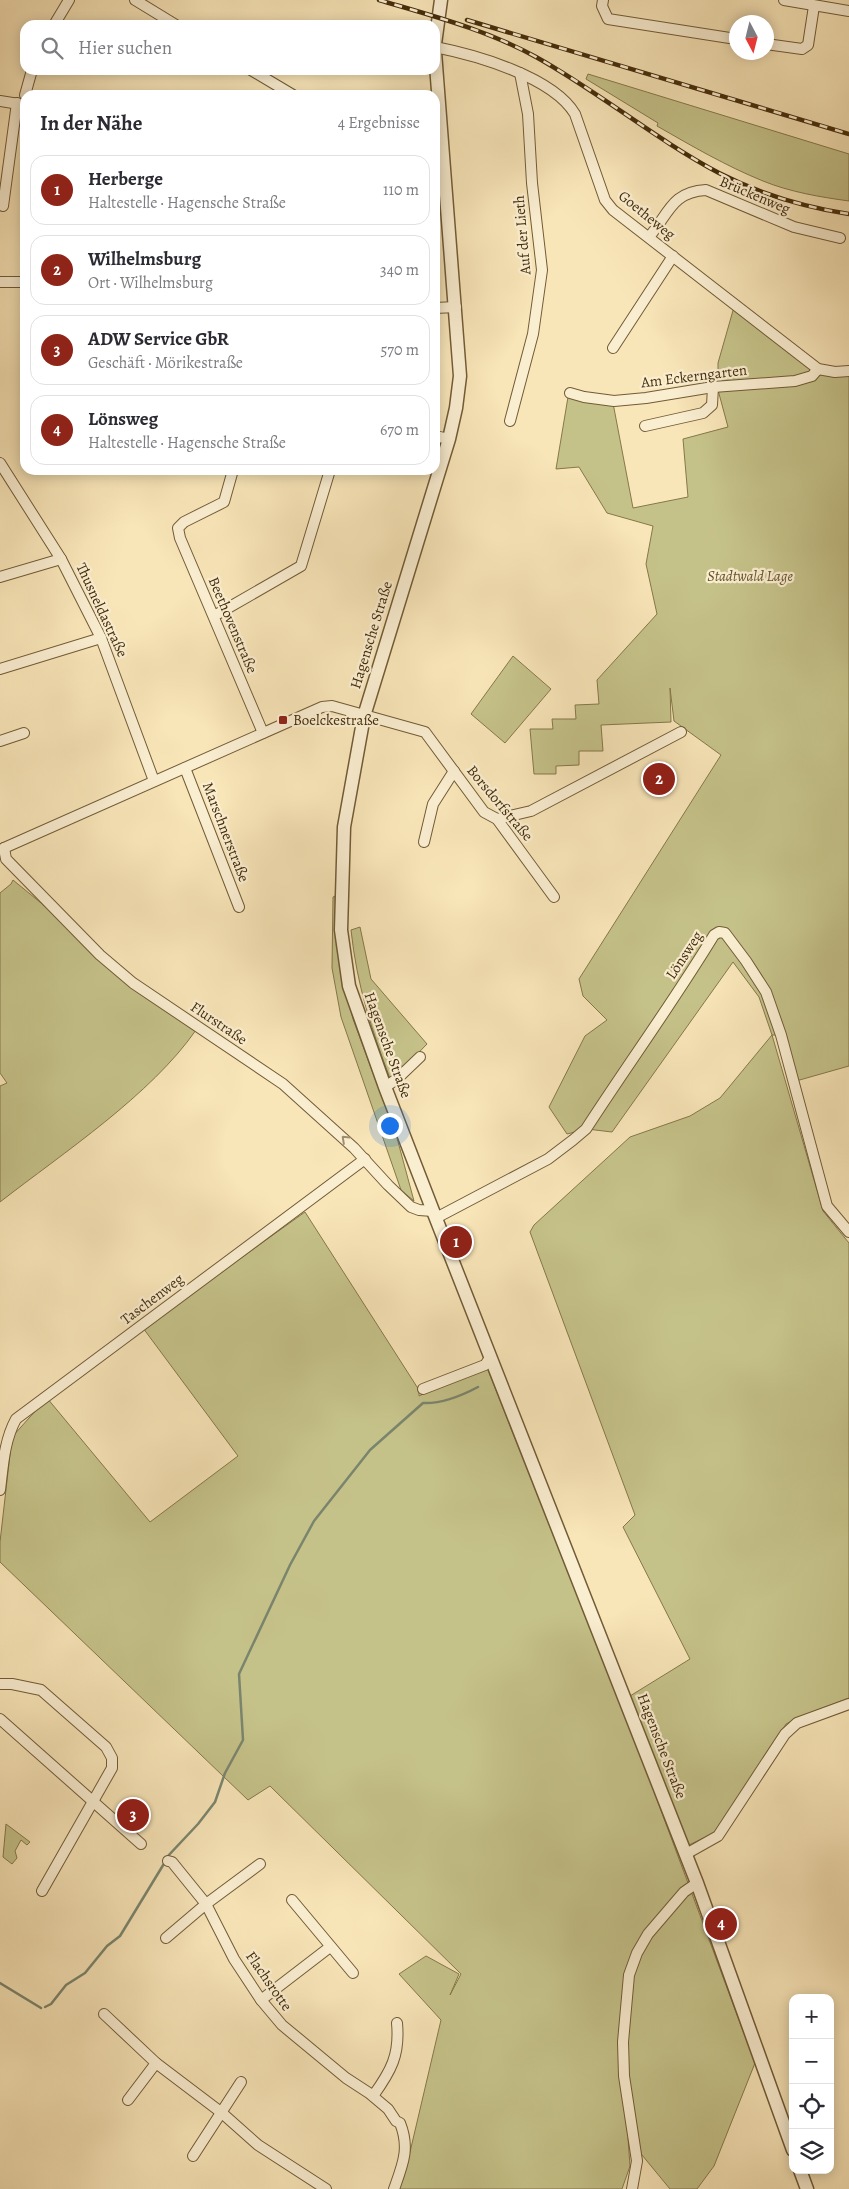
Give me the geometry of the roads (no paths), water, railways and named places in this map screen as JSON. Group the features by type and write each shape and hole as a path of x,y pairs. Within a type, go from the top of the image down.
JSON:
{"street":[{"path":"57,20 69,0"},
{"path":"135,0 168,20"},
{"path":"603,0 602,6 608,19 729,38"},
{"path":"784,0 849,11"},
{"path":"438,20 440,6"},
{"path":"774,45 802,49 808,45 814,6"},
{"name":"Goetheweg","path":"440,47 462,52 520,73 533,79 568,102 575,114 605,200 613,210 818,369"},
{"name":"Auf der Lieth","path":"510,421 532,334 542,270 532,183 528,114 520,73"},
{"path":"26,90 31,75"},
{"path":"259,75 285,90"},
{"name":"Hagensche Straße","path":"436,75 437,90"},
{"path":"0,102 20,101"},
{"path":"3,206 20,117"},
{"name":"Hagensche Straße","path":"440,172 456,306 460,376 456,408 440,468"},
{"name":"Brückenweg","path":"649,237 678,197 694,191 706,190 794,227 840,238"},
{"path":"613,348 673,256"},
{"path":"0,282 20,282"},
{"path":"440,308 456,306"},
{"path":"818,369 835,372 849,371"},
{"name":"Am Eckerngarten","path":"570,393 614,401 713,387 795,381 812,376 818,369"},
{"path":"645,426 703,413 712,405 713,387"},
{"path":"440,437 449,439"},
{"name":"Thusneldastraße","path":"0,463 61,559 101,638 154,781"},
{"name":"Beethovenstraße","path":"232,475 224,502 184,522 178,528 180,538 263,733"},
{"path":"214,616 301,566 328,475"},
{"name":"Hagensche Straße","path":"438,475 364,716 344,827 341,930 349,986 434,1215 686,1854 789,2139"},
{"path":"0,577 61,559"},
{"path":"0,669 101,638"},
{"path":"2,848 327,706 364,716"},
{"name":"Borsdorfstraße","path":"364,716 425,732 484,812 496,819 554,897"},
{"path":"496,819 531,811 681,732"},
{"path":"0,741 24,733"},
{"name":"Marschnerstraße","path":"185,768 239,907"},
{"path":"424,842 432,804 454,770"},
{"name":"Flurstraße","path":"2,848 6,859 100,955 132,983 283,1084 324,1120 365,1159 388,1185 412,1206 434,1215"},
{"name":"Lönsweg","path":"434,1215 548,1159 586,1128 689,976 714,935 719,932 725,933 766,992 781,1035 827,1206 849,1232"},
{"path":"385,1087 397,1079 420,1057"},
{"name":"Taschenweg","path":"0,1490 4,1459 11,1429 16,1419 365,1159"},
{"path":"423,1389 485,1365 490,1358"},
{"path":"0,1684 12,1684 40,1690 106,1747 112,1758 112,1768 42,1891"},
{"path":"686,1854 718,1836 785,1734 797,1723 849,1704"},
{"path":"0,1719 141,1844"},
{"name":"Flachsrotte","path":"168,1861 172,1862 206,1904 234,1959 261,2000 282,2025 346,2078 373,2096 400,2123 405,2136 403,2166 394,2189"},
{"path":"166,1938 206,1904 260,1864"},
{"path":"632,2189 637,2161 624,2076 623,2042 629,1975 637,1953 648,1934 684,1892 697,1883"},
{"path":"292,1900 353,1973"},
{"path":"261,2000 330,1947"},
{"path":"104,2014 156,2063 222,2113 258,2145 326,2189"},
{"path":"373,2096 387,2077 397,2053 399,2039 397,2023"},
{"path":"128,2100 156,2063"},
{"path":"193,2156 241,2082"},
{"path":"801,2174 807,2189"}],"waterway":[{"path":"167,1857 198,1824 215,1802 225,1773 243,1740 239,1674 290,1565 314,1521 370,1450 423,1403 451,1399 478,1387"},
{"path":"45,2007 51,2004 66,1985 85,1973 107,1946 120,1936 165,1862"},
{"path":"0,1983 41,2008"}],"railway":[{"path":"379,0 459,24 517,47 582,85 695,160 735,181 782,199 815,208 849,214"},
{"path":"467,20 849,134"}],"place":[{"name":"Boelckestraße","path":"283,720"},
{"name":"Wilhelmsburg","path":"659,779"},
{"name":"Herberge","path":"456,1242"},
{"name":"ADW Service GbR","path":"133,1815"},
{"name":"Lönsweg","path":"721,1924"}],"park label":[{"name":"Stadtwald Lage","path":"750,576"}]}
